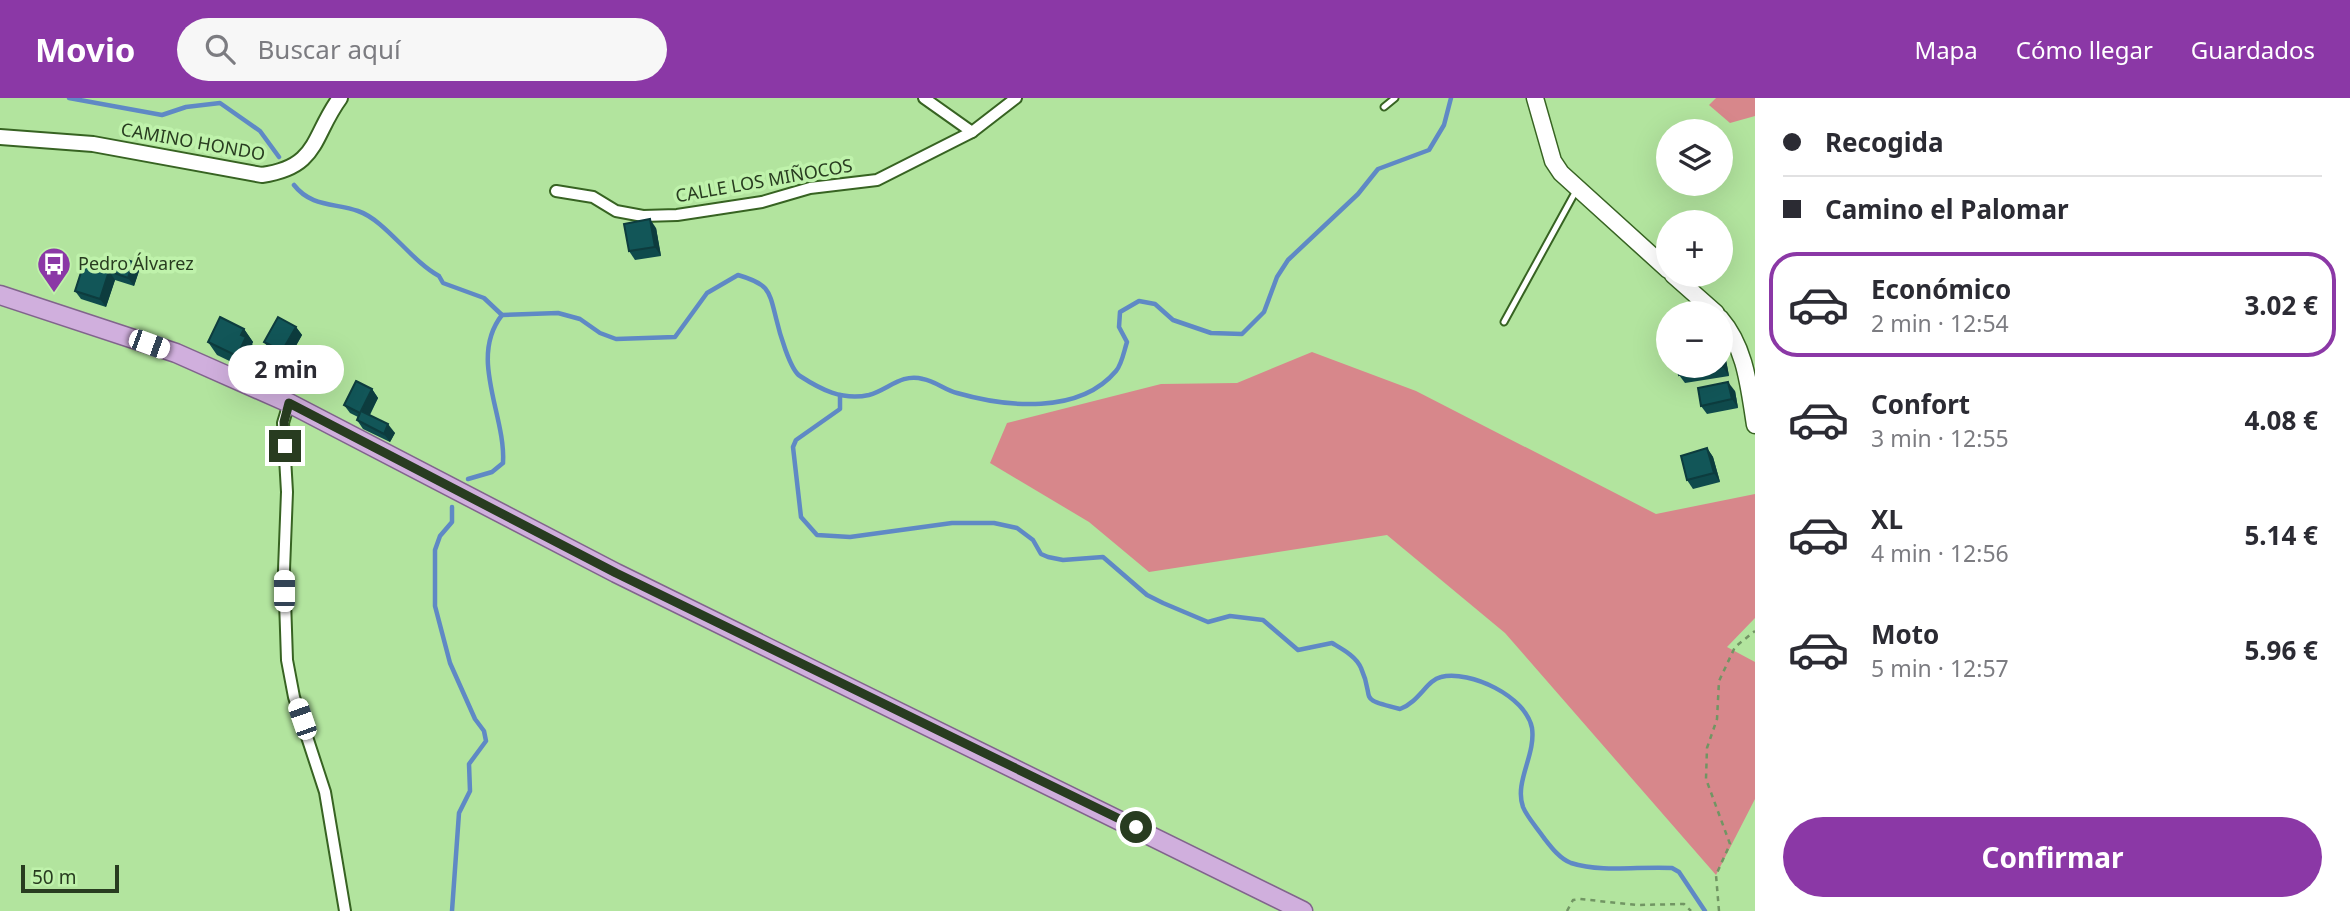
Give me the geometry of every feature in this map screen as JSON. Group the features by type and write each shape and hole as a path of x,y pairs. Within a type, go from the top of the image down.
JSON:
{"main road":[{"path":"1535,98 1553,161 1577,189 1656,259"},
{"path":"1687,287 1702,301"},
{"path":"0,295 176,353 289,403 616,573 1303,911"},
{"path":"1733,336 1743,362 1755,425"}],"street":[{"path":"924,98 972,132"},
{"name":"CALLE LOS MIÑOCOS","path":"556,191 593,197 616,211 643,216 709,211 762,202 810,188 877,180 972,132 1016,98"},
{"name":"CAMINO HONDO","path":"0,137 93,144 262,175 286,169 309,155 333,102"},
{"path":"289,403 284,422 288,492 284,570 287,660 294,697 325,792 345,911"}],"lane":[{"path":"1384,107 1395,98"},
{"path":"1504,322 1577,189"}],"path":[{"path":"1719,911 1716,875 1730,844 1706,779 1707,748 1717,719 1719,681 1735,647 1755,631"},
{"path":"1567,911 1573,900 1580,899 1637,905 1684,904 1691,911"}],"shaded area":[{"path":"1716,98 1755,98 1755,116 1733,122 1733,119 1725,119 1709,105"},
{"path":"1312,352 1416,391 1656,514 1755,494 1755,618 1727,647 1755,662 1755,799 1716,875 1505,633 1387,535 1149,572 1089,522 990,463 1007,423 1161,384 1237,383"}],"building":[{"path":"650,219 655,247 629,251 624,224"},
{"path":"109,259 123,263 124,259 133,262 128,278 109,271 100,299 75,291 84,263 105,270"},
{"path":"220,317 244,329 241,335 246,337 237,356 208,342"},
{"path":"278,317 296,327 282,351 264,342"},
{"path":"356,381 372,389 361,411 388,424 384,434 357,420 360,413 344,405"},
{"path":"1728,382 1732,399 1701,406 1698,388"},
{"path":"1707,448 1714,473 1687,480 1681,456"}],"waterway":[{"path":"69,98 162,115 186,107 220,103 260,131 279,157"},
{"path":"294,185 316,201 349,208 368,216 439,276 443,283 484,298 502,315 558,313 580,319 600,333 616,339 675,337 707,293 738,275 766,289 792,366 800,376 824,389 841,395 869,395 901,380 915,378 976,398 1041,404 1082,395 1101,385 1116,371 1127,342 1119,327 1120,312 1139,301 1155,304 1173,320 1211,333 1242,334 1264,312 1277,277 1288,260 1358,194 1378,169 1429,150 1444,125 1451,98"},
{"path":"468,479 492,472 503,463 488,368 492,332 502,315"},
{"path":"840,395 840,409 796,440 793,447 801,517 817,535 850,537 952,523 994,523 1017,528 1033,540 1041,554 1063,560 1103,557 1147,595 1208,622 1230,616 1263,620 1298,650 1332,643 1356,660 1365,679 1369,697 1377,703 1400,709 1407,706 1431,682 1441,677 1453,676 1481,682 1508,696 1528,716 1532,738 1521,798 1527,815 1556,852 1571,863 1596,868 1672,868 1679,872 1705,911"},
{"path":"452,507 452,522 440,536 435,550 435,606 450,663 475,719 484,731 486,741 469,764 470,791 459,813 452,911"}],"place":[{"name":"Pedro Álvarez","path":"54,294"}],"route":[{"path":"285,446 284,422 289,403 616,573 1136,827"}]}
